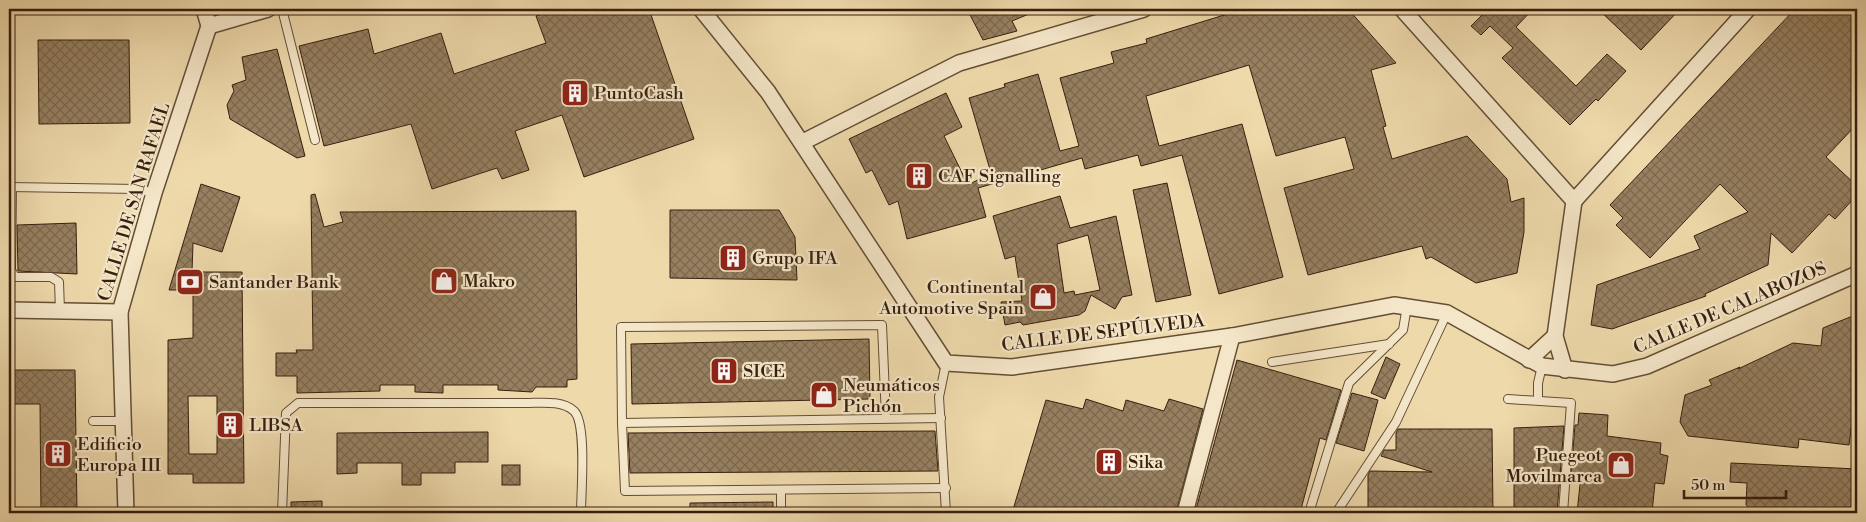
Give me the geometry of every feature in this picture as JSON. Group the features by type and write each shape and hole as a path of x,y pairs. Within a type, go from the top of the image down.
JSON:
{"street":[{"path":"204,9 209,26 268,9"},
{"path":"701,9 768,92 803,142 946,362"},
{"path":"803,142 959,63 1144,9"},
{"path":"1402,9 1574,201"},
{"path":"1565,370 1555,336 1574,201 1748,9"},
{"name":"CALLE DE SAN RAFAEL","path":"126,513 120,312 154,193 209,26"},
{"name":"CALLE DE CALABOZOS","path":"1535,363 1565,370 1613,374 1647,366 1857,274"},
{"name":"CALLE DE SEPÚLVEDA","path":"946,362 1012,367 1232,336 1394,305 1447,313 1535,363"},
{"path":"9,310 120,312"},
{"path":"1185,513 1232,336"},
{"path":"1535,363 1555,336"}],"lane":[{"path":"282,9 315,140"},
{"path":"60,311 59,282 51,277 15,277 11,270 10,188 138,189 154,193"},
{"path":"1309,513 1349,382 1403,330 1407,306"},
{"path":"1336,513 1396,422 1447,313"},
{"path":"886,418 882,325 621,326 625,491 946,488"},
{"path":"1272,362 1389,344"},
{"path":"946,362 939,397 946,488 946,513"},
{"path":"1535,363 1538,400"},
{"path":"1508,399 1571,403 1563,513"},
{"path":"282,513 286,413 298,403 557,403 574,411 582,426 581,513"},
{"path":"622,423 941,418"},
{"path":"93,421 123,421"},
{"path":"781,491 781,513"}],"building":[{"path":"556,9 649,9 694,139 584,177 562,115 515,131 529,170 502,179 497,168 432,189 411,124 324,146 299,46 368,29 374,54 441,33 454,74 546,43 536,16"},
{"path":"967,9 1041,9 1012,21 1017,31 983,40"},
{"path":"1233,9 1348,9 1396,63 1371,70 1386,126 1383,127 1392,159 1467,136 1507,179 1511,202 1524,198 1524,232 1517,273 1476,283 1431,257 1426,259 1422,246 1308,275 1284,188 1354,169 1345,137 1276,156 1249,65 1146,96 1159,146 1242,124 1283,277 1219,294 1182,155 1141,166 1138,155 1085,169 1082,158 978,188 986,217 907,239 898,201 889,205 872,170 866,173 849,139 946,93 962,127 944,136 968,185 991,173 969,98 1005,87 1004,84 1038,74 1060,151 1079,146 1060,78 1114,63 1111,52 1147,43 1146,39 1234,12"},
{"path":"1488,9 1533,9 1516,27 1576,86 1607,54 1626,71 1598,101 1596,99 1570,125 1502,58 1513,48 1490,26 1481,35 1471,26"},
{"path":"1598,9 1680,9 1641,50"},
{"path":"1795,9 1857,9 1857,124 1826,157 1857,186 1857,195 1835,219 1829,214 1792,253 1771,233 1768,265 1705,294 1706,296 1612,329 1591,325 1597,285 1700,249 1694,236 1748,212 1720,184 1650,258 1616,225 1623,218 1610,205"},
{"path":"38,40 129,40 130,123 39,124"},
{"path":"277,49 305,156 297,158 230,119 227,105 234,91 232,85 246,80 242,57"},
{"path":"1167,183 1191,295 1156,302 1133,190"},
{"path":"201,184 240,197 222,252 193,243 192,272 242,272 244,483 193,483 193,474 168,474 168,340 193,338 193,290 169,290","holes":["188,396 217,396 217,454 189,454"]},
{"name":"Makro","path":"315,194 324,227 343,222 340,212 576,211 577,379 567,380 567,387 536,387 532,392 498,390 498,385 443,385 443,393 415,392 415,385 380,385 380,391 297,393 297,376 276,376 276,353 297,353 296,350 313,350 311,195"},
{"path":"1060,196 1070,228 1116,216 1132,295 1122,297 1115,309 1091,295 1085,311 1079,315 1023,325 1020,322 1005,325 1001,302 1022,301 1015,256 1005,259 993,216","holes":["1088,235 1100,290 1075,295 1074,291 1064,293 1057,244"]},
{"name":"Grupo IFA","path":"670,210 779,210 795,237 797,280 670,278"},
{"path":"76,223 77,274 18,271 17,225"},
{"path":"1855,315 1854,319 1857,319 1857,382 1849,445 1799,439 1798,448 1688,436 1680,422 1685,395 1712,385 1709,380 1740,367 1738,369 1793,343 1821,346 1823,328"},
{"name":"SICE","path":"869,339 870,399 632,404 631,344"},
{"path":"1386,357 1400,364 1385,399 1371,393"},
{"path":"1237,360 1341,390 1326,440 1320,438 1300,513 1195,513"},
{"name":"Edificio Europa III","path":"9,370 75,370 77,513 41,513 40,404 9,404"},
{"path":"1352,393 1378,400 1364,451 1336,443"},
{"name":"Sika","path":"1086,399 1123,411 1126,400 1164,411 1169,399 1203,409 1176,513 1012,513 1046,400 1083,409"},
{"name":"Puegeot Movilmarca","path":"1579,413 1608,415 1607,436 1661,443 1660,454 1668,456 1664,484 1655,483 1652,513 1577,513 1581,475 1571,474 1575,425 1578,425"},
{"path":"1564,426 1557,513 1514,513 1514,428"},
{"path":"1398,429 1492,429 1493,513 1368,513 1368,475 1370,471 1432,472 1381,456 1384,450 1396,450 1396,433"},
{"path":"935,431 938,471 630,473 628,433"},
{"path":"488,432 488,462 455,462 455,473 421,473 421,485 402,485 402,463 357,463 357,473 337,474 337,433"},
{"path":"1731,463 1857,469 1857,513 1755,513 1746,505 1747,483 1730,482"},
{"path":"502,465 520,465 520,485 502,485"},
{"path":"322,501 322,513 291,513 291,502"},
{"path":"773,502 773,513 690,513 690,503"}],"place":[{"name":"PuntoCash","path":"575,93"},
{"name":"CAF Signalling","path":"919,176"},
{"name":"Grupo IFA","path":"733,258"},
{"name":"Makro","path":"444,281"},
{"name":"Santander Bank","path":"190,282"},
{"name":"Continental Automotive Spain","path":"1043,297"},
{"name":"SICE","path":"724,371"},
{"name":"Neumáticos Pichón","path":"824,395"},
{"name":"LIBSA","path":"230,425"},
{"name":"Edificio Europa III","path":"58,454"},
{"name":"Sika","path":"1109,462"},
{"name":"Puegeot Movilmarca","path":"1621,465"}]}
